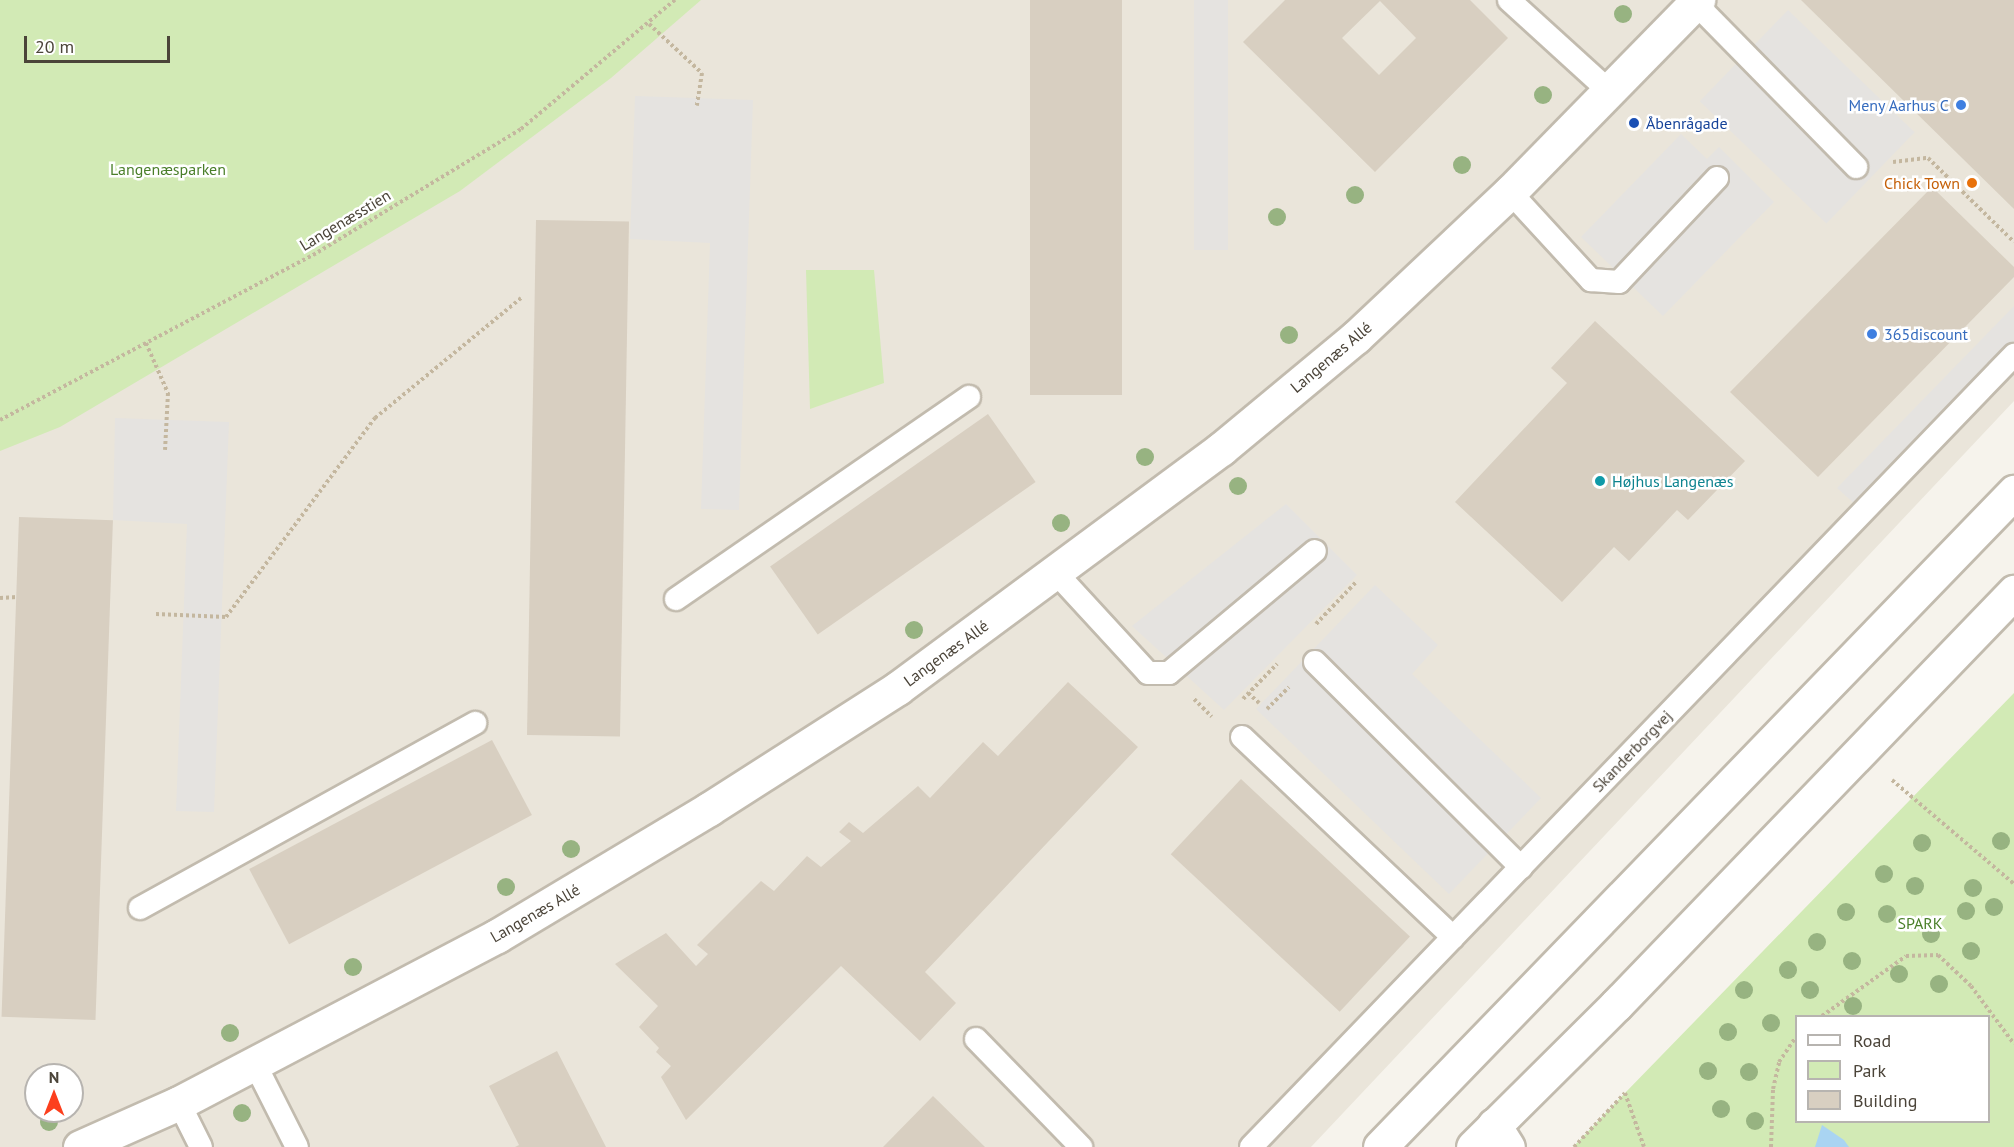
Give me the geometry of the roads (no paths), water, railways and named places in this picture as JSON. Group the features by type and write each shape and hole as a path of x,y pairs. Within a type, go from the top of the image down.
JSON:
{"street":[{"name":"Langenæs Allé","path":"80,1147 179,1103 497,936 709,809 898,688 1057,574 1221,448 1356,337 1510,192 1697,1"},
{"path":"1380,1147 2014,492"},
{"path":"1492,1140 1616,1005 2014,592"}],"lane":[{"path":"1509,0 1609,91"},
{"path":"1697,1 1856,167"},
{"path":"1510,192 1591,280 1619,282 1717,178"},
{"name":"Skanderborgvej","path":"1251,1147 2014,355"},
{"path":"676,599 969,397"},
{"path":"1057,574 1148,673 1169,673 1315,551"},
{"path":"1315,662 1521,867"},
{"path":"140,908 475,723"},
{"path":"1242,736 1453,937"},
{"path":"976,1039 1081,1147"},
{"path":"254,1062 297,1147"},
{"path":"179,1103 201,1147"}],"water":[{"path":"1822,1125 1844,1140 1849,1147 1815,1147"}],"place":[{"name":"Meny Aarhus C","path":"1961,105"},
{"name":"Åbenrågade","path":"1634,123"},
{"name":"Chick Town","path":"1972,183"},
{"name":"365discount","path":"1872,334"},
{"name":"Højhus Langenæs","path":"1600,481"}],"park label":[{"name":"Langenæsparken","path":"168,169"},
{"name":"SPARK","path":"1920,923"}]}
